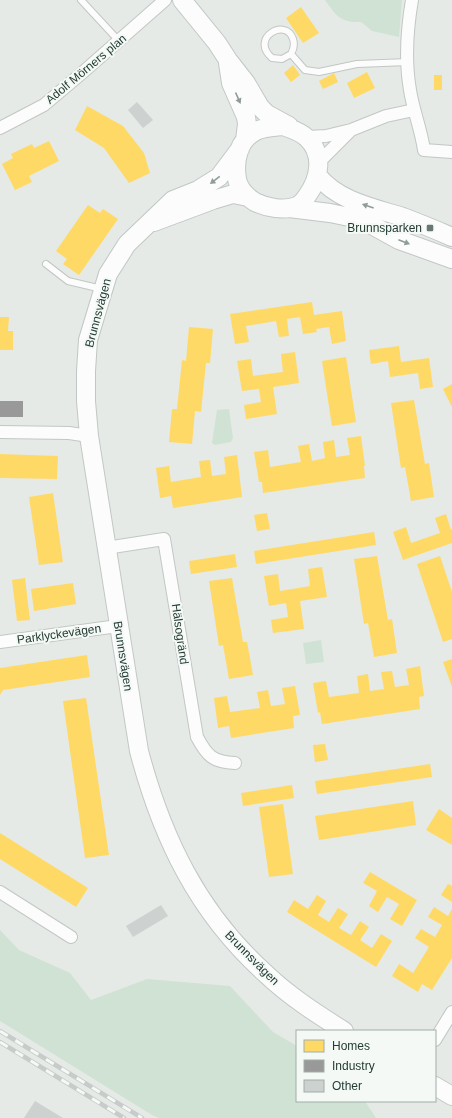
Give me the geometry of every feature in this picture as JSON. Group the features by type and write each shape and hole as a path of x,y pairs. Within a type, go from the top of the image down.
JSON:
{"street":[{"name":"Adolf Mörners plan","path":"0,128 44,104 165,0"},
{"path":"182,0 246,82 260,107 267,114 302,134 316,148 318,169 325,185 353,201 405,218 452,237"},
{"path":"412,0 408,35 410,89 424,150 452,152"},
{"path":"228,60 231,82 246,117 247,124 242,145 236,160 238,181 248,197 266,206 330,213 354,218 370,224 399,240 452,259"},
{"path":"242,145 255,131 267,128 283,126 302,134 326,136 351,130 386,116 414,110"},
{"path":"289,208 298,206 313,189 318,169 351,130"},
{"name":"Brunnsvägen","path":"242,145 219,177 198,190 173,200 127,244 108,274 88,340 86,386 89,436 139,751 148,787 165,833 189,880 213,917 236,945 252,962 286,992 343,1030"},
{"name":"Brunnsvägen","path":"149,223 233,194 248,197"},
{"path":"0,432 69,433 89,436"},
{"name":"Hälsogränd","path":"106,548 164,539 197,738 203,750 212,759 235,763"},
{"name":"Parklyckevägen","path":"0,642 118,626"},
{"path":"0,892 71,937"},
{"path":"436,1038 452,1012"},
{"path":"436,1087 452,1096"}],"lane":[{"path":"80,0 119,41"},
{"path":"276,30 290,33 294,46 291,54 282,59 272,58 265,50 264,45 268,35 276,30"},
{"path":"291,54 305,70 320,72 357,64 408,62"},
{"path":"46,264 68,281 103,289"}],"green space":[{"path":"325,0 402,0 399,37 372,31 361,22 344,20 332,10"},
{"path":"229,409 233,438 231,442 215,445 212,443 217,410"},
{"path":"321,640 324,662 306,664 303,643"},
{"path":"0,930 19,950 70,973 91,1000 147,979 230,986 273,1032 296,1045 296,1102 366,1102 376,1118 159,1118 0,1021"}],"building: Homes":[{"path":"301,7 319,33 303,43 286,18"},
{"path":"293,65 300,75 291,82 284,73"},
{"path":"367,72 375,88 354,98 347,83"},
{"path":"334,73 338,82 323,89 319,81"},
{"path":"434,75 442,75 442,90 434,90"},
{"path":"87,106 123,126 144,153 150,173 129,183 104,148 75,130"},
{"path":"49,141 59,161 29,176 32,182 15,190 2,164 13,158 11,154 32,144 34,148"},
{"path":"88,205 100,213 103,209 118,219 79,275 63,264 67,259 56,251"},
{"path":"312,302 314,315 342,311 346,341 332,344 329,327 316,329 317,332 303,334 300,317 287,319 289,336 279,337 276,321 246,326 249,342 235,344 230,314"},
{"path":"0,317 9,317 8,331 13,331 13,350 0,350"},
{"path":"189,327 213,329 210,363 206,363 201,412 195,411 192,444 169,442 172,409 177,409 182,360 186,361"},
{"path":"399,346 401,362 429,358 433,387 420,389 418,373 390,377 388,361 371,364 369,350"},
{"path":"295,352 299,383 273,387 277,414 246,419 244,405 261,402 259,389 242,391 237,361 251,359 253,376 283,372 281,354"},
{"path":"346,357 356,422 332,426 322,361"},
{"path":"452,384 452,407 443,389"},
{"path":"414,400 425,464 429,463 434,497 411,501 405,467 401,468 391,403"},
{"path":"361,436 365,478 263,493 262,482 259,482 254,452 268,450 270,467 301,462 298,446 309,444 312,461 325,458 323,442 334,440 336,457 350,455 347,438"},
{"path":"0,454 58,456 57,479 0,478"},
{"path":"237,455 242,497 173,508 171,496 160,498 156,468 169,466 171,482 201,477 199,461 210,460 212,476 226,474 224,457"},
{"path":"53,493 63,562 39,565 29,497"},
{"path":"267,513 270,529 257,531 254,515"},
{"path":"446,514 451,530 452,529 452,543 403,560 393,532 406,527 411,543 440,533 435,518"},
{"path":"374,532 376,545 256,564 254,551"},
{"path":"235,554 237,567 191,574 189,561"},
{"path":"377,556 388,620 392,619 397,653 374,657 368,623 364,624 354,559"},
{"path":"440,556 452,592 452,639 443,642 417,564"},
{"path":"322,567 327,597 300,601 304,629 273,633 271,620 288,617 286,603 269,606 264,576 278,574 280,591 310,586 308,569"},
{"path":"25,578 30,620 17,621 12,580"},
{"path":"232,578 243,642 247,642 253,675 229,679 223,645 219,646 209,581"},
{"path":"73,583 76,604 34,611 31,589"},
{"path":"87,655 90,677 3,690 0,695 0,668"},
{"path":"452,659 452,687 443,662"},
{"path":"420,666 424,696 419,697 420,709 322,724 320,712 318,713 313,683 326,681 329,697 359,693 357,676 368,674 370,691 384,689 381,672 392,671 395,687 409,685 406,669"},
{"path":"295,686 300,715 293,716 294,728 231,738 229,726 218,728 214,698 227,696 230,712 260,708 257,692 268,690 271,706 285,704 282,688"},
{"path":"86,698 109,855 85,858 63,701"},
{"path":"325,744 328,760 315,762 313,745"},
{"path":"430,764 432,777 317,794 315,781"},
{"path":"292,785 294,798 243,806 241,793"},
{"path":"413,801 416,825 319,840 315,816"},
{"path":"283,804 293,874 269,877 259,807"},
{"path":"439,809 452,818 452,845 426,830"},
{"path":"0,833 88,888 76,907 0,859"},
{"path":"370,872 417,900 402,926 390,919 399,904 387,897 378,912 369,906 377,891 363,883"},
{"path":"448,884 452,886 452,902 441,895"},
{"path":"317,895 326,901 318,915 329,922 338,908 348,914 339,928 351,935 360,921 369,927 360,940 372,948 381,934 392,941 376,967 287,912 294,900 308,909"},
{"path":"434,907 448,916 452,909 452,958 432,990 422,984 418,992 392,976 399,964 413,973 429,947 415,938 421,929 435,937 442,925 428,917"}],"building: Industry":[{"path":"0,401 23,401 23,417 0,417"}],"building: Other":[{"path":"137,102 153,120 143,128 128,110"},
{"path":"161,905 168,916 133,937 126,926"},
{"path":"35,1101 63,1118 24,1118"}],"railway":[{"path":"0,1031 142,1118"},
{"path":"0,1042 124,1118"}],"place":[{"name":"Brunnsparken","path":"430,228"}]}
